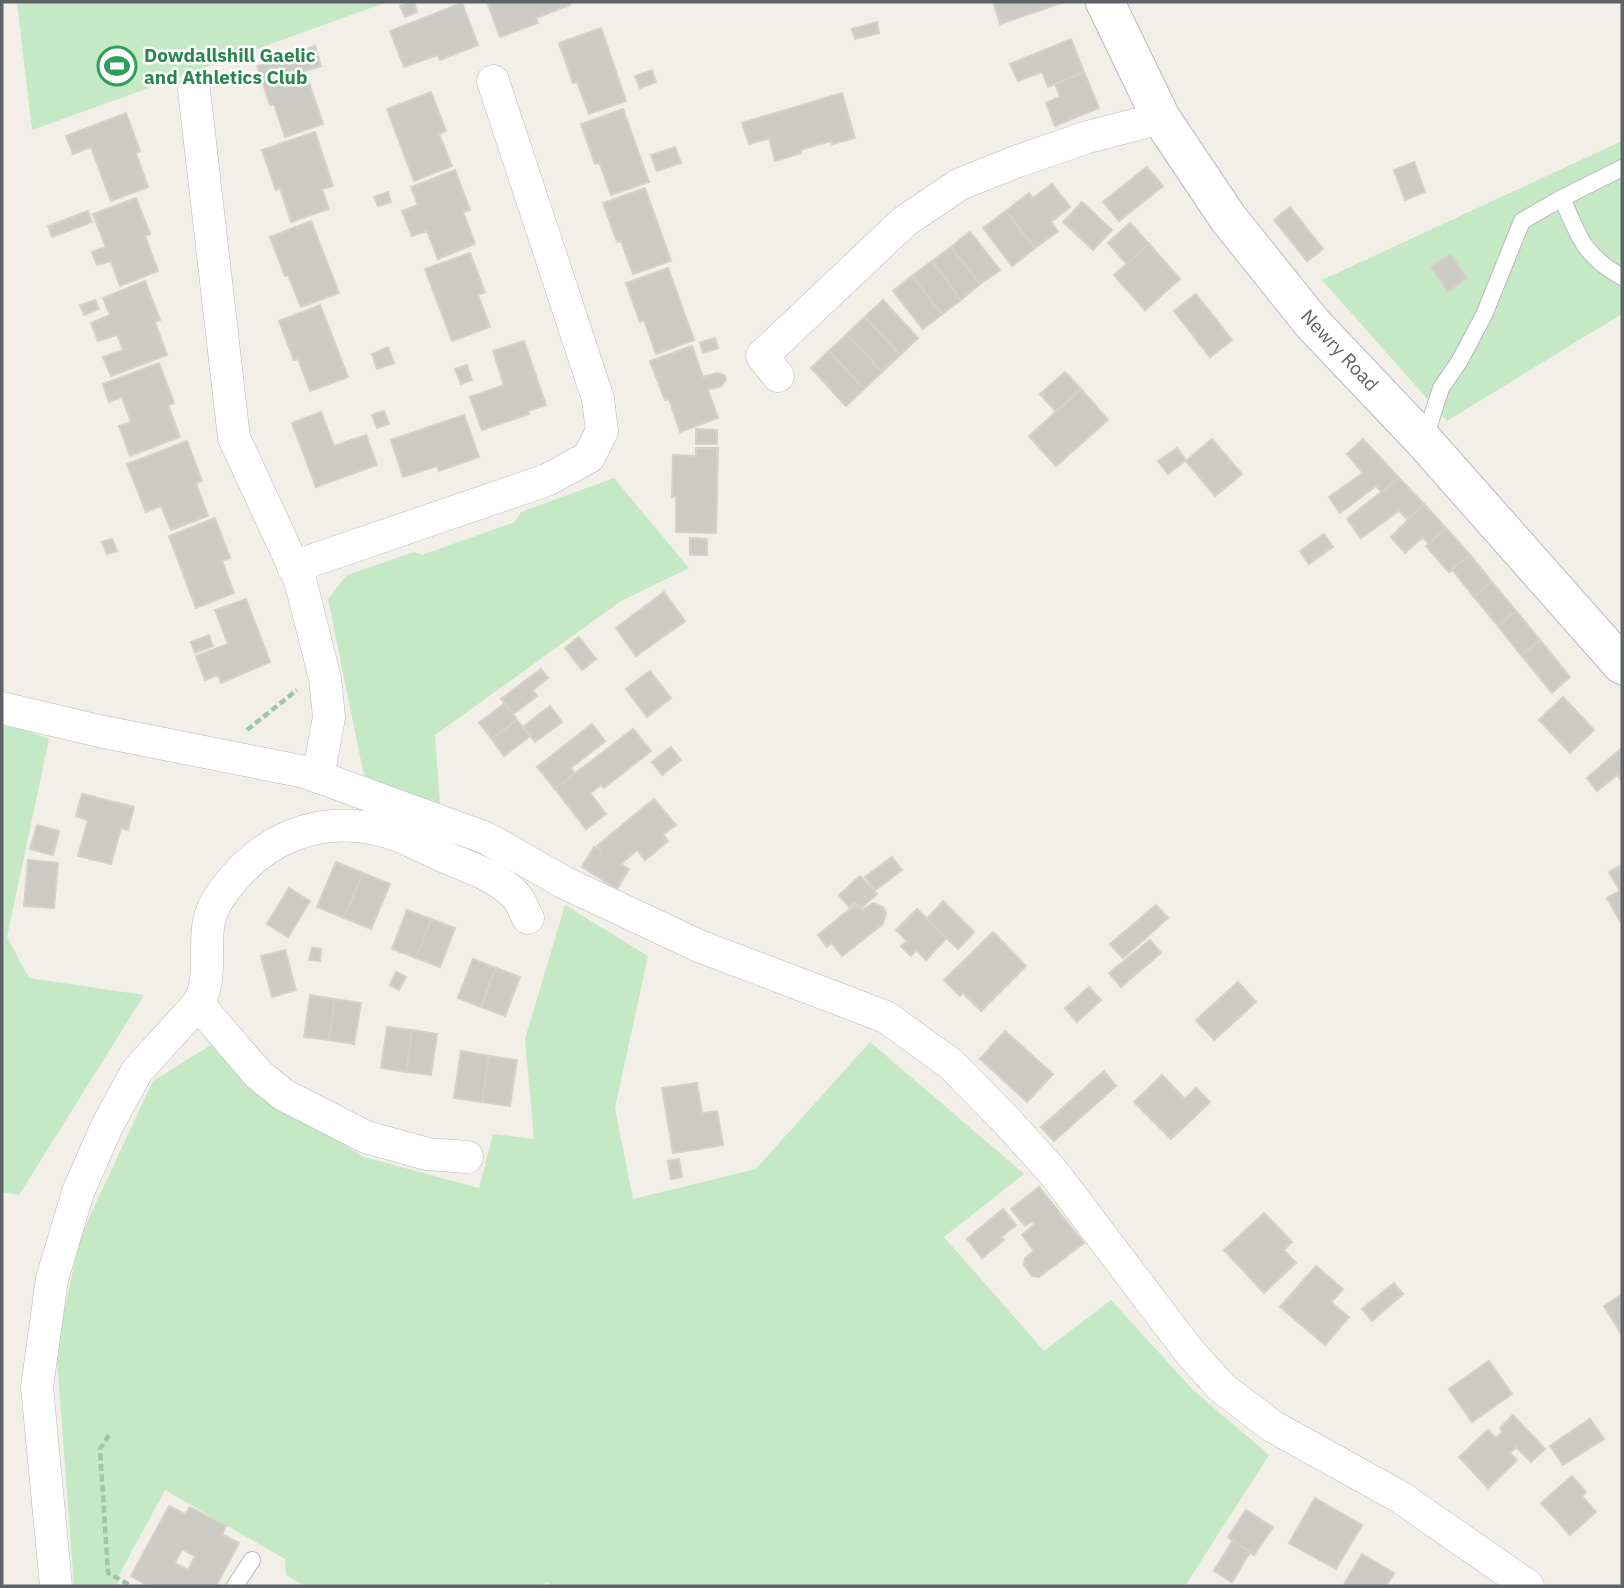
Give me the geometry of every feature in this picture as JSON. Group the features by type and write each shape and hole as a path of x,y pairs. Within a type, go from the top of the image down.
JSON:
{"main road":[{"name":"Newry Road","path":"1105,2 1161,117 1228,218 1306,314 1424,441 1622,664"}],"street":[{"path":"293,567 547,480 589,457 602,431 598,399 493,81"},
{"path":"194,90 234,438 300,580 327,692 329,717 318,777"},
{"path":"778,376 762,356 905,222 949,191 960,184 1029,157 1161,117"},
{"path":"2,708 318,777 486,838 565,883 699,946 887,1017 951,1064 1053,1172 1188,1350 1221,1387 1272,1426 1400,1497 1528,1586"},
{"path":"56,1586 37,1387 52,1279 78,1192 107,1126 137,1071 198,1004 205,991 208,970 206,937 216,903 250,860 288,835 340,825 391,833 491,877 516,895 528,918"},
{"path":"198,1004 259,1075 284,1095 366,1137 428,1154 467,1157"}],"lane":[{"path":"1424,441 1441,388 1459,362 1484,315 1522,221 1622,168"},
{"path":"1562,198 1583,246 1605,268 1622,277"},
{"path":"235,1586 252,1560"}],"path":[{"path":"234,758 238,737 303,685 327,692"},
{"path":"108,1435 100,1449 108,1573 132,1586"}],"green space":[{"name":"Dowdallshill Gaelic and Athletics Club","path":"17,2 387,2 32,130"},
{"path":"1622,141 1622,316 1447,421 1322,280"},
{"path":"614,478 689,568 621,601 435,735 440,805 364,776 328,599 347,575 414,552 422,555 515,522 521,512"},
{"path":"2,721 49,739 7,937 29,978 144,995 19,1195 2,1192"},
{"path":"565,905 648,956 615,1108 633,1199 756,1169 870,1042 1024,1174 944,1237 1044,1351 1111,1300 1193,1390 1269,1455 1185,1586 550,1586 548,1582 540,1586 305,1586 286,1575 285,1559 165,1490 118,1577 118,1586 74,1586 56,1346 81,1235 153,1081 216,1042 268,1099 364,1157 479,1188 493,1134 534,1139 525,1039"}],"building":[{"path":"414,2 417,12 405,17 400,6"},
{"path":"487,2 569,2 570,5 536,18 538,23 500,37"},
{"path":"462,3 478,45 440,60 438,55 404,67 390,31"},
{"path":"1061,3 1000,24 994,4"},
{"path":"877,22 879,33 855,39 852,29"},
{"path":"601,28 626,101 589,114 577,82 573,83 559,43"},
{"path":"1071,39 1084,72 1048,87 1042,72 1018,81 1010,64"},
{"path":"315,46 321,66 305,71 323,124 285,137 274,104 270,105 257,66"},
{"path":"652,70 656,82 640,88 635,76"},
{"path":"1084,72 1099,108 1055,126 1046,103 1060,97 1055,84"},
{"path":"431,92 446,131 439,134 452,166 414,181 387,109"},
{"path":"842,93 855,138 832,144 831,141 775,161 769,138 749,144 742,123"},
{"path":"623,109 649,182 611,195 599,162 595,164 581,124"},
{"path":"126,113 140,151 136,153 148,187 111,201 91,147 73,154 66,136"},
{"path":"315,132 333,186 322,189 329,209 291,222 280,188 276,190 262,150"},
{"path":"675,147 681,163 657,171 651,155"},
{"path":"1414,162 1425,192 1405,200 1394,170"},
{"path":"1147,167 1163,186 1119,221 1103,202"},
{"path":"455,170 470,210 463,212 475,244 438,259 427,231 412,236 402,211 418,205 411,187"},
{"path":"1052,184 1070,207 1051,222 1058,231 1035,248 1006,211 1029,193 1033,198"},
{"path":"645,188 671,261 633,274 621,241 617,242 603,203"},
{"path":"388,192 391,202 378,206 374,197"},
{"path":"136,198 150,234 145,236 158,271 120,286 111,261 97,265 92,252 106,247 93,214"},
{"path":"1082,202 1112,230 1093,250 1063,222"},
{"path":"1290,207 1323,249 1307,261 1274,220"},
{"path":"88,211 92,222 52,237 48,226"},
{"path":"1006,211 1035,248 1012,266 983,228"},
{"path":"311,221 339,293 301,307 270,237"},
{"path":"1130,223 1149,244 1127,264 1108,243"},
{"path":"970,232 1000,270 980,284 951,247"},
{"path":"1149,244 1180,279 1145,310 1114,275"},
{"path":"951,247 980,284 961,300 932,261"},
{"path":"470,253 485,292 478,295 490,327 452,341 425,269"},
{"path":"1450,254 1467,278 1448,292 1431,267"},
{"path":"932,261 961,300 942,314 912,276"},
{"path":"668,268 694,340 656,354 644,320 640,322 626,283"},
{"path":"912,276 942,314 923,329 893,291"},
{"path":"145,281 160,320 155,322 167,355 111,376 103,357 123,350 117,335 98,341 91,323 110,315 103,298"},
{"path":"1196,294 1232,340 1210,357 1174,311"},
{"path":"95,300 99,309 84,315 80,305"},
{"path":"883,300 918,338 900,355 865,317"},
{"path":"320,305 348,377 310,391 279,321"},
{"path":"865,317 900,355 882,372 847,334"},
{"path":"847,334 882,372 864,389 829,351"},
{"path":"715,338 718,348 703,353 700,343"},
{"path":"524,341 546,405 528,411 529,414 482,430 470,397 504,385 493,351"},
{"path":"692,346 703,377 717,373 724,375 726,380 721,386 708,390 718,418 680,432 669,399 665,400 650,361"},
{"path":"388,347 394,363 377,369 372,354"},
{"path":"829,351 864,389 846,406 811,368"},
{"path":"159,363 174,403 168,405 180,437 130,456 119,426 131,422 122,397 109,402 103,384"},
{"path":"467,365 472,380 461,384 455,369"},
{"path":"1065,372 1081,389 1056,412 1040,394"},
{"path":"1081,389 1108,420 1056,466 1029,436"},
{"path":"384,411 389,424 377,428 372,415"},
{"path":"321,412 334,446 366,435 377,465 316,487 292,423"},
{"path":"464,415 479,457 439,471 437,466 403,477 391,440"},
{"path":"696,429 717,430 717,444 696,444"},
{"path":"1212,439 1242,474 1215,496 1186,461"},
{"path":"1363,439 1399,478 1383,493 1376,486 1340,513 1329,497 1363,473 1347,454"},
{"path":"187,441 202,481 196,483 208,516 171,530 161,506 146,512 127,464"},
{"path":"696,448 718,448 716,533 676,532 676,497 672,497 673,455 696,456"},
{"path":"1177,448 1186,460 1168,474 1158,461"},
{"path":"1399,478 1424,504 1407,519 1399,511 1361,538 1347,519"},
{"path":"1424,504 1446,528 1429,544 1423,537 1405,553 1391,537"},
{"path":"215,518 230,558 222,561 234,593 196,608 169,536"},
{"path":"1446,528 1470,555 1449,572 1426,546"},
{"path":"1324,534 1333,547 1309,564 1300,551"},
{"path":"690,538 707,539 707,555 690,555"},
{"path":"112,539 117,551 107,554 102,542"},
{"path":"1470,555 1492,582 1474,597 1452,569"},
{"path":"1492,582 1516,611 1498,626 1474,597"},
{"path":"664,592 685,621 636,656 616,628"},
{"path":"246,599 270,662 221,683 218,675 205,680 196,656 228,644 215,610"},
{"path":"1516,611 1540,640 1521,655 1498,626"},
{"path":"209,635 213,646 195,653 191,642"},
{"path":"579,637 596,659 582,670 565,648"},
{"path":"1540,640 1570,677 1552,693 1521,655"},
{"path":"541,669 548,678 533,690 537,696 513,714 501,699"},
{"path":"650,671 671,698 647,717 626,689"},
{"path":"1563,697 1594,730 1570,753 1539,720"},
{"path":"505,703 517,720 492,739 479,723"},
{"path":"550,706 562,722 535,742 523,727"},
{"path":"517,720 530,736 504,756 492,739"},
{"path":"592,724 605,741 571,768 575,774 555,789 537,767"},
{"path":"633,729 651,751 604,788 601,785 590,793 606,814 586,829 555,789"},
{"path":"671,747 681,760 662,775 652,762"},
{"path":"1622,748 1622,782 1617,775 1597,791 1587,778"},
{"path":"82,794 134,807 128,830 121,828 111,864 78,856 88,820 76,816"},
{"path":"654,799 676,825 663,835 668,841 645,860 637,850 621,864 629,869 617,889 582,867 594,847 602,852 597,846"},
{"path":"37,825 59,831 53,855 30,849"},
{"path":"892,857 902,870 875,890 865,877"},
{"path":"28,860 58,863 54,908 24,906"},
{"path":"336,862 363,873 344,918 317,907"},
{"path":"1622,865 1622,925 1607,898 1620,891 1609,872"},
{"path":"363,873 390,884 371,929 344,918"},
{"path":"860,876 877,894 861,908 855,902 849,907 839,895"},
{"path":"289,888 310,901 288,937 267,924"},
{"path":"943,901 974,932 958,949 927,919"},
{"path":"873,903 883,907 886,913 883,924 842,956 832,943 827,947 818,935 856,904 862,910"},
{"path":"1156,905 1168,918 1123,958 1110,944"},
{"path":"917,909 947,938 926,960 916,950 911,956 901,946 907,941 896,930"},
{"path":"407,910 431,919 416,958 392,949"},
{"path":"431,919 455,928 440,967 416,958"},
{"path":"993,932 1026,966 981,1011 963,993 960,996 944,980"},
{"path":"1150,940 1161,953 1121,987 1109,973"},
{"path":"312,948 321,949 320,961 309,960"},
{"path":"285,950 296,990 272,997 261,956"},
{"path":"473,959 496,968 481,1007 458,998"},
{"path":"496,968 520,977 505,1016 481,1007"},
{"path":"396,972 406,977 399,990 390,985"},
{"path":"1238,982 1256,1002 1214,1040 1196,1020"},
{"path":"1089,987 1101,1000 1077,1022 1065,1008"},
{"path":"310,995 335,999 329,1040 304,1037"},
{"path":"335,999 361,1003 354,1044 329,1040"},
{"path":"387,1027 412,1030 406,1072 381,1068"},
{"path":"412,1030 437,1034 431,1075 406,1072"},
{"path":"1005,1031 1053,1074 1027,1102 980,1059"},
{"path":"461,1051 489,1056 482,1102 454,1098"},
{"path":"489,1056 517,1060 510,1106 482,1102"},
{"path":"1104,1071 1116,1086 1054,1141 1041,1127"},
{"path":"1162,1075 1185,1099 1196,1088 1210,1102 1171,1139 1134,1102"},
{"path":"697,1083 702,1113 717,1111 723,1145 673,1153 662,1088"},
{"path":"679,1159 682,1177 671,1179 668,1161"},
{"path":"1039,1187 1084,1243 1039,1277 1032,1276 1024,1265 1025,1258 1034,1251 1022,1235 1035,1224 1032,1221 1025,1226 1011,1209"},
{"path":"1003,1209 1016,1225 1001,1237 1004,1240 982,1258 967,1239"},
{"path":"1264,1213 1292,1242 1284,1250 1296,1263 1264,1293 1224,1250"},
{"path":"1316,1266 1343,1289 1331,1302 1349,1317 1325,1345 1280,1307"},
{"path":"1394,1283 1403,1294 1372,1321 1362,1309"},
{"path":"1622,1294 1622,1335 1604,1306"},
{"path":"1489,1361 1512,1394 1472,1422 1449,1389"},
{"path":"1513,1415 1545,1449 1531,1462 1516,1447 1510,1453 1517,1460 1488,1488 1459,1457 1488,1430 1496,1438 1503,1431 1500,1428"},
{"path":"1590,1419 1604,1439 1563,1465 1550,1446"},
{"path":"1572,1476 1586,1492 1582,1496 1596,1512 1570,1535 1541,1503"},
{"path":"1315,1498 1362,1525 1336,1569 1289,1543"},
{"path":"169,1506 185,1514 190,1507 226,1526 222,1534 239,1543 216,1586 149,1586 131,1576","holes":["182,1549 195,1556 188,1570 175,1563"]},
{"path":"1246,1510 1273,1527 1254,1555 1228,1537"},
{"path":"1233,1540 1250,1552 1232,1582 1214,1571"},
{"path":"1362,1554 1394,1573 1386,1586 1343,1586"}],"place":[{"name":"Dowdallshill Gaelic and Athletics Club","path":"117,66"}]}
